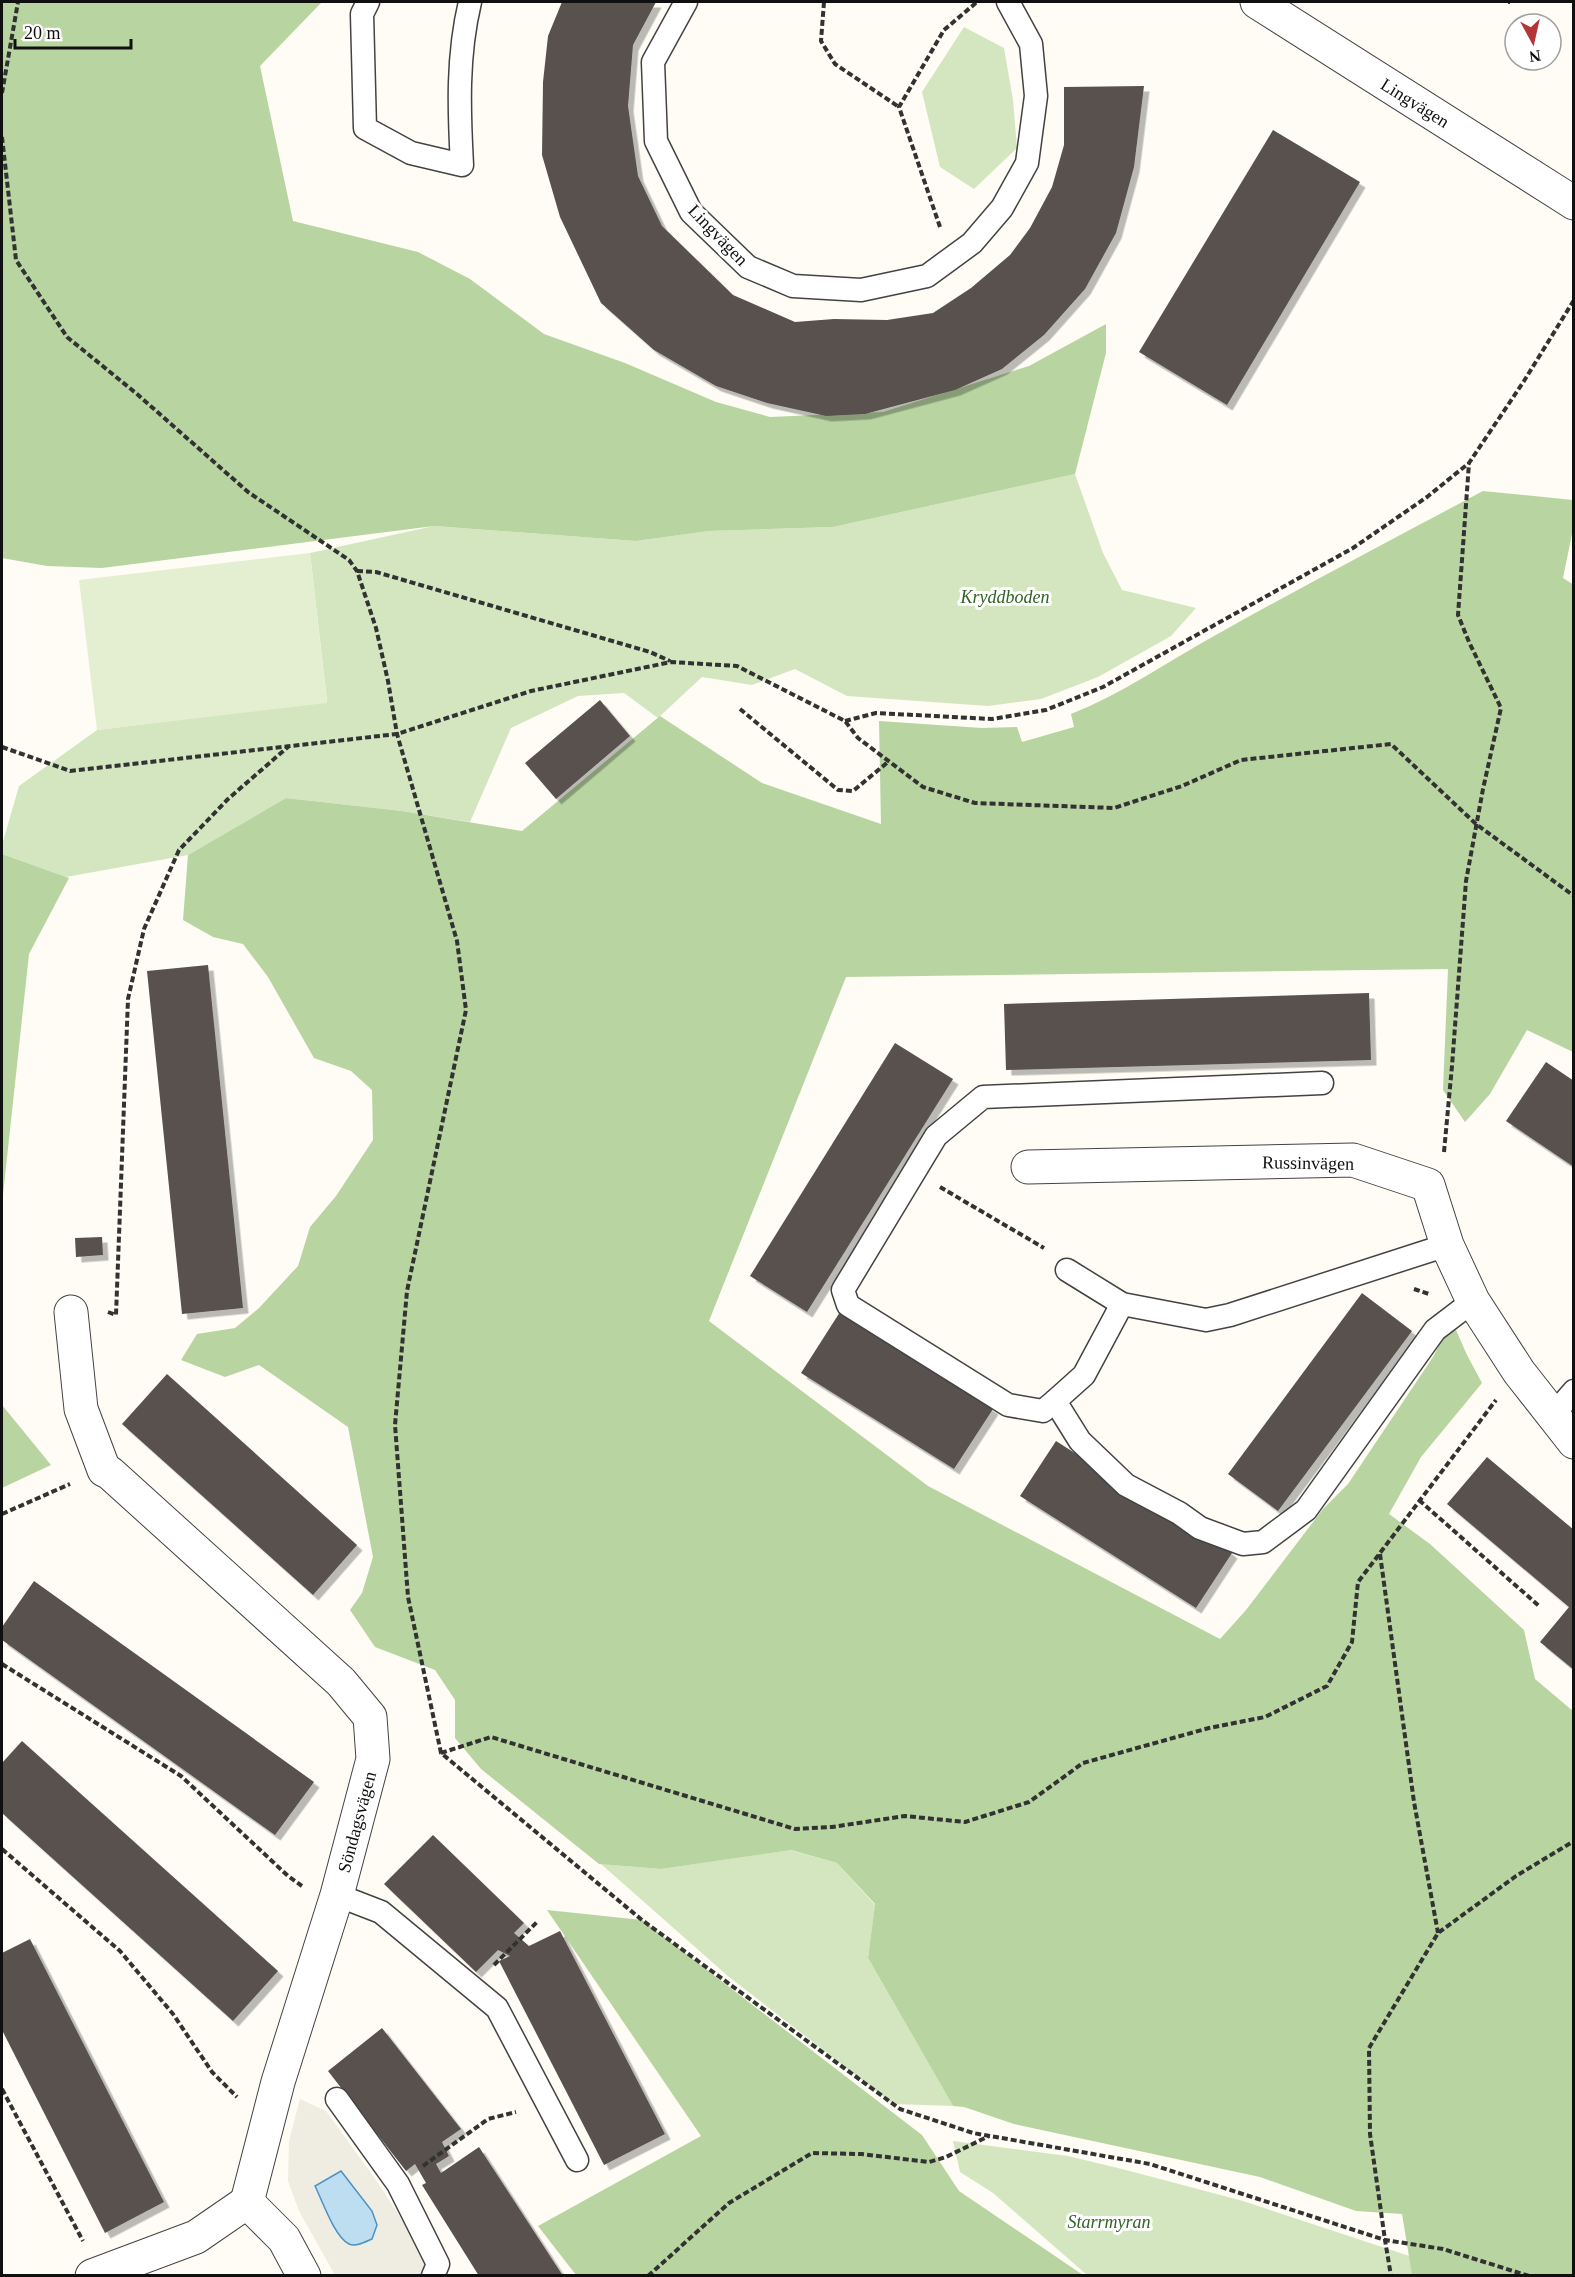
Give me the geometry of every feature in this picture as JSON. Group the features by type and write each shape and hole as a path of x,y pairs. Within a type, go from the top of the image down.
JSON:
{"street":[{"name":"Lingvägen","path":"1257,2 1574,203"},
{"name":"Russinvägen","path":"1028,1167 1353,1160 1428,1185"},
{"path":"1428,1185 1447,1245 1473,1301 1519,1372 1563,1403 1574,1442"},
{"path":"71,1312 81,1409 104,1470"},
{"name":"Söndagsvägen","path":"104,1470 341,1682 370,1717 373,1759 337,1895 268,2119 247,2202"},
{"path":"97,2274 196,2237 247,2202 284,2239 304,2276"}],"lane":[{"path":"368,2 362,14 366,128 411,153 462,165 458,92 464,25 470,2"},
{"name":"Lingvägen","path":"686,2 653,62 656,141 691,213 748,267 793,286 861,290 927,276 972,243 1002,208 1027,163 1036,96 1031,44 1008,2"},
{"path":"1122,1304 1084,1375 1043,1411 1008,1405 848,1305 843,1290 936,1136 983,1097 1322,1083"},
{"path":"1067,1270 1122,1304 1206,1320 1230,1316 1447,1245"},
{"path":"1055,1401 1080,1441 1126,1485 1179,1513 1200,1528 1243,1544 1263,1542 1306,1510 1435,1329 1473,1301"},
{"path":"337,1895 381,1911 498,2008 578,2160"},
{"path":"337,2099 398,2184 438,2264 433,2276"}],"path":[{"path":"2,93 18,2"},
{"path":"824,2 821,41 835,63 899,106 950,259"},
{"path":"899,106 944,30 977,2"},
{"path":"2,137 16,260 67,337 248,492 349,560 357,571 376,628 397,734 457,941 466,1010 407,1291 395,1425 408,1597 441,1753 642,1920 900,2109 973,2133 1150,2164 1385,2240 1443,2249 1529,2276"},
{"path":"2,193 8,188"},
{"path":"845,721 876,713 992,718 1046,710 1103,687 1353,548 1426,498 1469,463 1524,381 1574,300"},
{"path":"1428,1185 1441,1176 1466,881 1501,708 1458,615 1469,463"},
{"path":"357,571 376,572 650,652 671,662"},
{"path":"2,747 70,771 397,734 531,691 671,662 737,666 845,721 858,738 923,787 975,803 1114,808 1182,786 1240,760 1392,744 1476,824 1574,896"},
{"path":"740,709 838,790 853,791 888,762"},
{"path":"71,1312 96,1307 116,1315 128,999 144,929 179,850 228,799 290,746"},
{"path":"912,1175 927,1179 1065,1261 1067,1270"},
{"path":"441,1753 491,1737 795,1829 832,1827 905,1816 965,1822 1029,1802 1083,1763 1209,1728 1265,1717 1327,1686 1352,1642 1358,1582 1519,1372"},
{"path":"2,1514 104,1470"},
{"path":"1419,1500 1539,1606"},
{"path":"1380,1553 1414,1802 1438,1933"},
{"path":"2,1664 181,1776 288,1876 309,1891 337,1895"},
{"path":"1391,2276 1370,2134 1369,2048 1438,1933 1516,1876 1574,1841"},
{"path":"2,1848 120,1952 173,2014 212,2072 239,2099 268,2119"},
{"path":"510,1949 538,1921"},
{"path":"2,2089 97,2274"},
{"path":"438,2155 488,2119 548,2105"},
{"path":"648,2276 729,2203 812,2153 861,2154 929,2162 946,2157 990,2136"}],"green space":[{"path":"2,2 322,2 260,66 293,221 418,252 470,279 544,334 625,363 716,402 770,417 883,412 1029,366 1106,324 1106,353 1075,474 833,527 709,531 636,541 434,526 102,568 47,566 2,558"},
{"path":"964,27 1004,48 1013,100 1017,148 974,189 940,167 922,92"},
{"name":"Kryddboden","path":"1075,474 1103,553 1122,590 1196,608 1171,636 1098,677 1041,699 988,706 847,696 795,669 752,685 702,677 658,718 624,693 578,696 511,728 470,822 402,811 286,798 188,855 66,877 2,854 2,845 19,786 97,730 327,701 310,553 434,526 636,541 709,531 833,527"},
{"path":"1483,491 1573,500 1573,529 1563,578 1574,585 1573,1052 1527,1030 1490,1094 1465,1122 1443,1090 1448,969 846,977 709,1321 928,1486 1220,1639 1246,1610 1323,1509 1348,1484 1433,1357 1444,1336 1456,1330 1482,1383 1421,1457 1389,1514 1430,1544 1524,1630 1535,1679 1573,1711 1573,2275 1412,2275 1402,2214 1356,2211 1260,2177 1014,2124 964,2107 953,2106 868,1958 875,1904 837,1863 791,1850 661,1869 599,1864 481,1769 455,1738 455,1700 435,1670 375,1647 350,1610 362,1593 373,1557 348,1427 259,1365 225,1377 181,1360 197,1334 235,1328 259,1308 298,1266 310,1227 336,1196 373,1140 372,1090 351,1071 314,1058 268,977 243,944 213,937 183,920 188,855 286,798 402,811 522,831 660,716 762,783 881,824 879,721 982,728 1017,727 1022,742 1074,727 1071,714 1126,687 1247,617"},
{"path":"310,553 327,703 97,730 79,580"},
{"path":"2,854 69,878 29,954 2,1204"},
{"path":"2,1405 51,1465 2,1488"},
{"path":"790,1850 837,1863 875,1905 868,1958 953,2106 893,2104 729,1977 601,1864 661,1869"},
{"path":"547,1910 642,1920 922,2135 959,2191 1083,2275 576,2275 538,2226 701,2136"},
{"name":"Starrmyran","path":"953,2141 1068,2156 1126,2170 1243,2201 1467,2275 1087,2275 993,2193 960,2172"}],"shaded area":[{"path":"300,2099 326,2111 376,2180 438,2275 335,2275 299,2211 288,2181 289,2141"}],"water":[{"path":"341,2171 372,2211 377,2225 372,2239 358,2245 349,2244 339,2234 315,2186"}],"building":[{"path":"562,2 656,2 633,45 628,106 638,176 662,226 733,295 795,322 834,319 887,320 933,313 971,288 1010,255 1030,228 1052,187 1064,145 1064,87 1144,86 1134,167 1116,233 1085,289 1044,335 1002,369 955,390 865,414 826,416 767,403 716,386 654,350 601,303 560,217 542,155 543,82 548,36"},
{"path":"1273,130 1360,182 1227,405 1139,352"},
{"path":"600,700 630,736 556,799 525,763"},
{"path":"208,965 243,1308 182,1314 147,971"},
{"path":"1369,993 1371,1060 1006,1070 1004,1004"},
{"path":"895,1043 953,1079 807,1312 750,1276"},
{"path":"1546,1062 1574,1081 1574,1167 1506,1121"},
{"path":"102,1237 103,1255 76,1257 75,1238"},
{"path":"1362,1293 1412,1331 1278,1511 1228,1474"},
{"path":"840,1312 993,1409 954,1469 801,1373"},
{"path":"167,1374 357,1545 313,1595 122,1424"},
{"path":"1056,1441 1150,1501 1200,1528 1232,1553 1196,1608 1020,1496"},
{"path":"1487,1457 1574,1530 1574,1670 1540,1642 1569,1607 1447,1504"},
{"path":"34,1581 314,1782 275,1835 2,1640 2,1627"},
{"path":"22,1741 278,1971 233,2021 2,1813 2,1763"},
{"path":"433,1835 524,1923 514,1933 529,1946 560,1931 665,2134 604,2165 499,1961 510,1956 498,1950 476,1972 384,1884"},
{"path":"30,1939 164,2202 105,2233 2,2030 2,1953"},
{"path":"382,2028 461,2129 442,2142 449,2156 436,2164 441,2173 479,2147 563,2276 479,2276 422,2185 426,2183 415,2164 406,2171 328,2071"}]}
